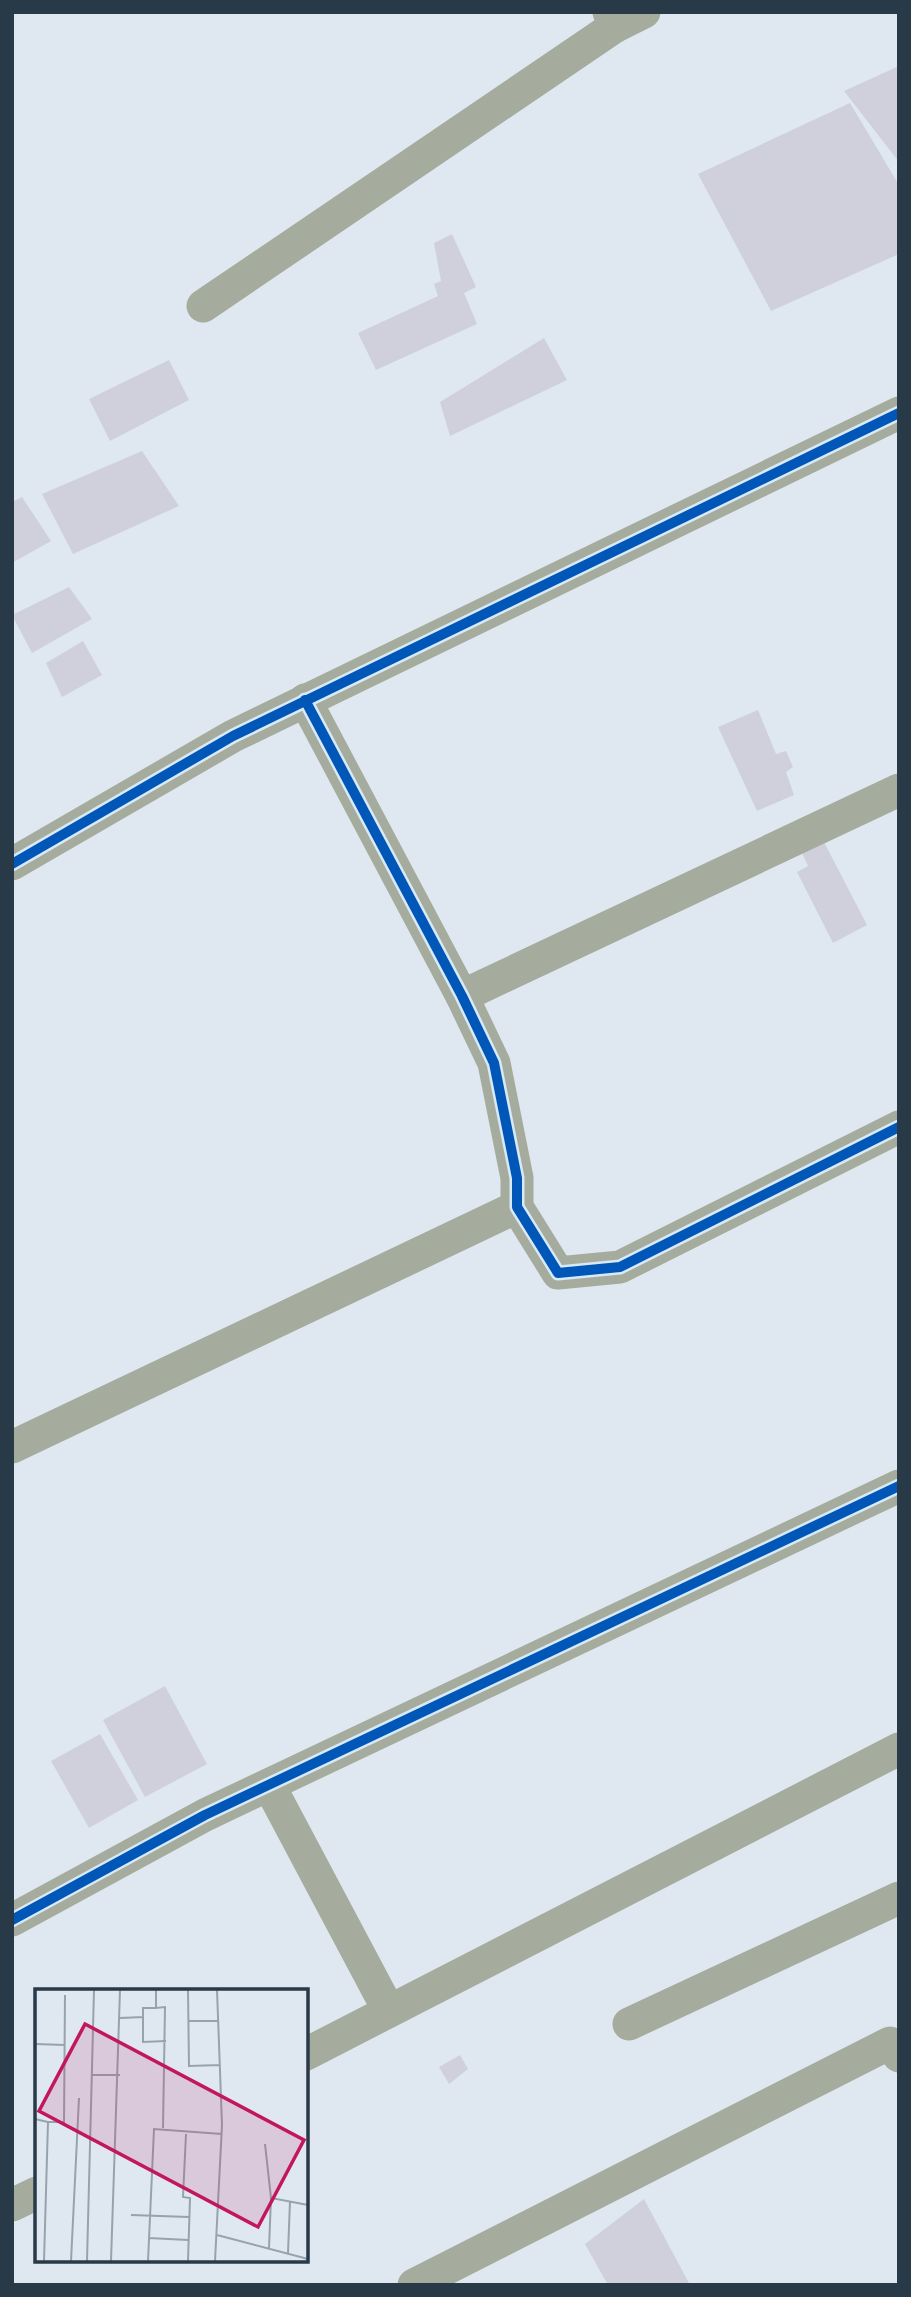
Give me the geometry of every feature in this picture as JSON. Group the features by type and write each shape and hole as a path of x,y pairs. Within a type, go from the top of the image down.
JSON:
{"street":[{"path":"203,306 611,20 644,12"},
{"path":"12,864 233,736 899,413"},
{"path":"305,700 462,996 494,1063 517,1178 517,1207 558,1273 620,1267 899,1127"},
{"path":"462,996 899,790"},
{"path":"12,1447 517,1207"},
{"path":"12,1920 205,1815 899,1486"},
{"path":"308,2053 899,1749"},
{"path":"269,1785 389,2011"},
{"path":"629,2024 899,1898"},
{"path":"414,2285 890,2043 899,2056"},
{"path":"12,2205 35,2194"}],"building":[{"path":"899,66 899,162 844,91"},
{"path":"850,103 899,185 899,254 771,311 698,174"},
{"path":"452,234 476,287 464,293 477,324 376,370 358,333 438,296 434,284 441,281 434,243"},
{"path":"544,338 567,380 450,436 440,402"},
{"path":"169,360 189,400 110,441 89,399"},
{"path":"142,451 179,506 73,554 42,494"},
{"path":"22,497 51,541 12,563 12,502"},
{"path":"69,587 92,619 32,653 12,615"},
{"path":"83,641 102,675 62,697 46,663"},
{"path":"758,710 776,754 786,751 793,767 786,772 794,795 757,811 718,727"},
{"path":"824,842 867,925 833,943 797,872 808,866 802,853"},
{"path":"165,1686 207,1764 145,1797 103,1720"},
{"path":"100,1734 138,1800 89,1828 51,1761"},
{"path":"460,2055 468,2069 449,2084 439,2067"},
{"path":"644,2199 690,2285 608,2285 585,2244"}],"cycle path":[{"path":"12,864 233,736 899,413"},
{"path":"305,700 462,996 494,1063 517,1178 517,1207 558,1273 620,1267 899,1127"},
{"path":"12,1920 205,1815 899,1486"}]}
